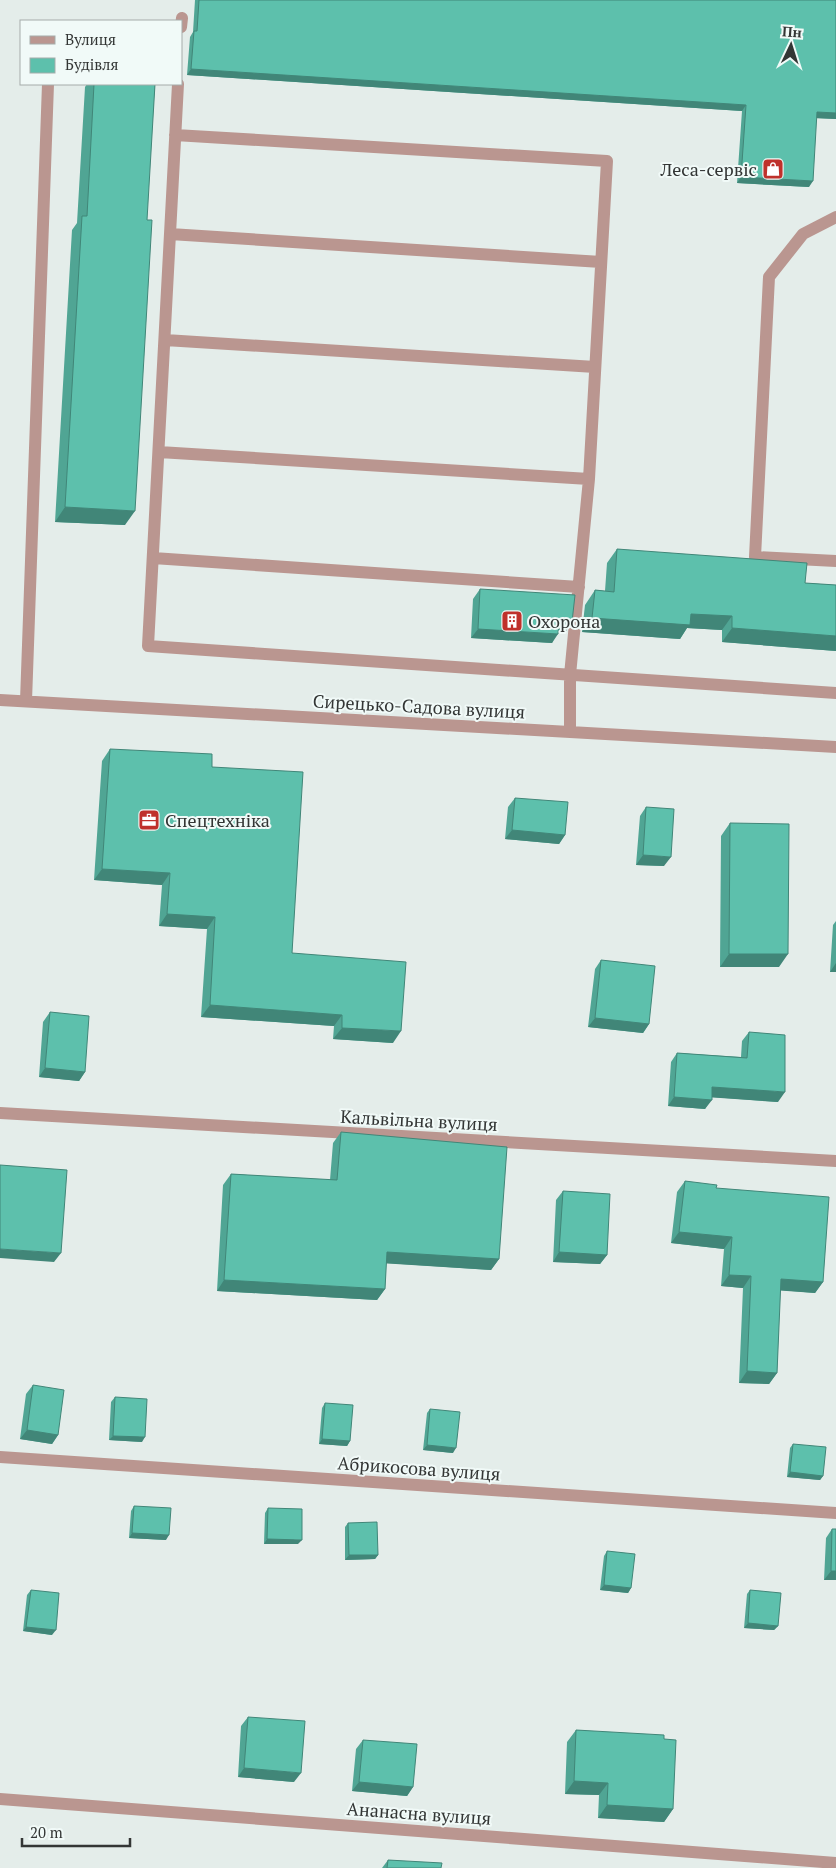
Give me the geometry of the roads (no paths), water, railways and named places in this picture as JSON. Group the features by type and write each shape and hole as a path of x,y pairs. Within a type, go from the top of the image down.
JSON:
{"street":[{"path":"26,701 48,85"},
{"path":"178,85 148,646 836,693"},
{"path":"175,136 607,162 589,479 570,675 570,732"},
{"path":"836,217 802,234 769,277 755,557 836,561"},
{"path":"170,234 601,262"},
{"path":"165,340 595,367"},
{"path":"159,452 589,479"},
{"path":"153,558 578,587"},
{"name":"Сирецько-Садова вулиця","path":"0,700 836,746"},
{"name":"Кальвільна вулиця","path":"0,1113 836,1161"},
{"name":"Абрикосова вулиця","path":"0,1457 836,1513"},
{"name":"Ананасна вулиця","path":"0,1799 836,1862"}],"place":[{"name":"Леса-сервіс","path":"773,169"},
{"name":"Охорона","path":"512,621"},
{"name":"Спецтехніка","path":"149,820"}]}
